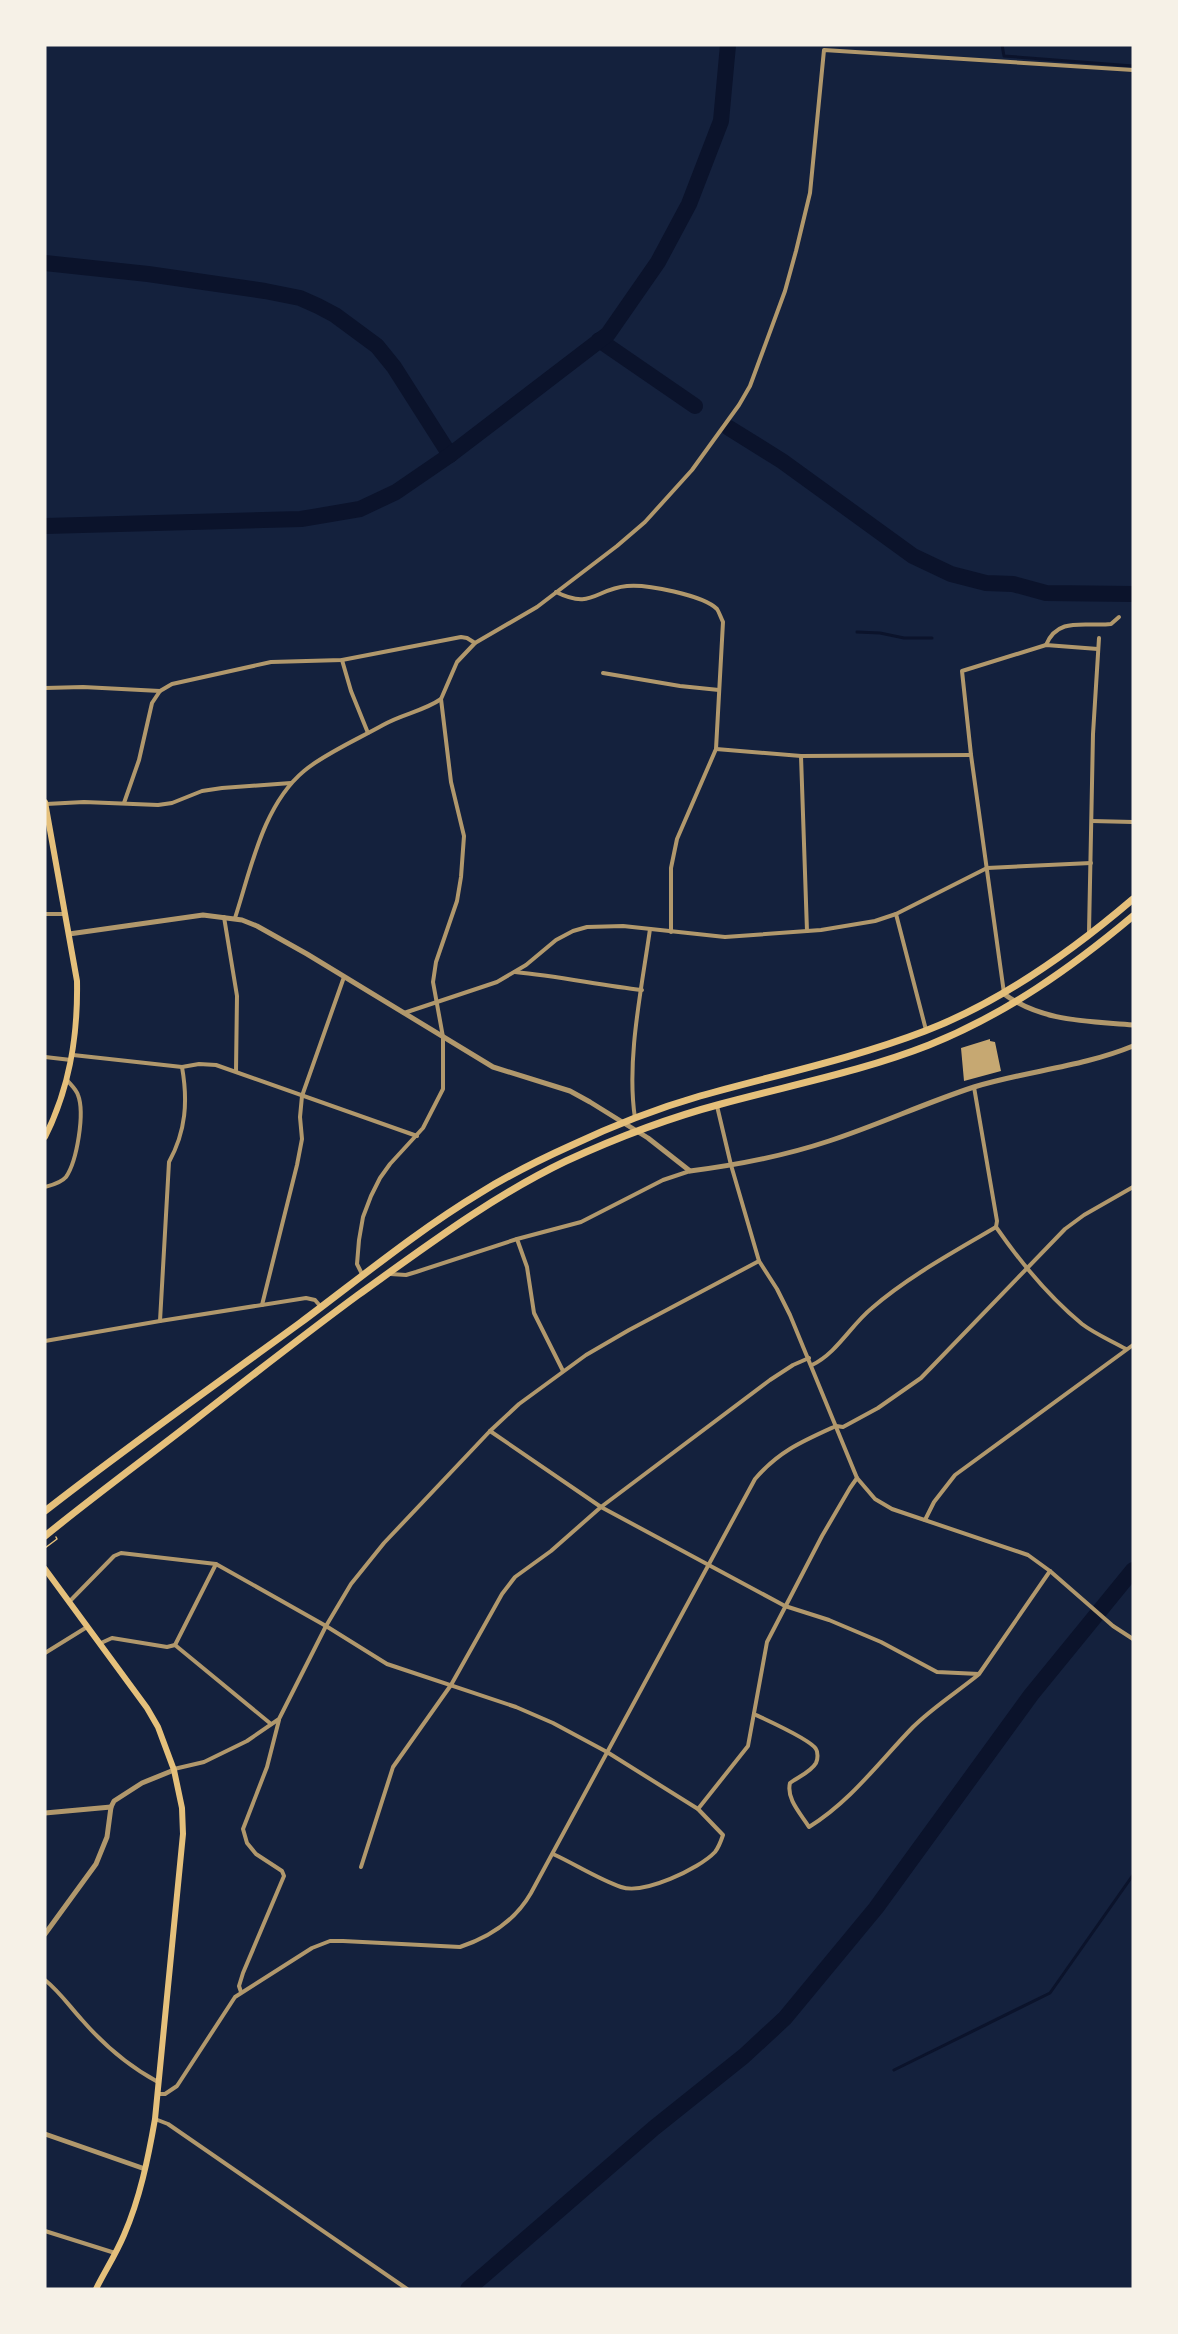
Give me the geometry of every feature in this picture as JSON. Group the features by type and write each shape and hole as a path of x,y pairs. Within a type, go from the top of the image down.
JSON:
{"highway":[{"path":"45,1511 168,1417 363,1277 436,1221 479,1193 531,1164 635,1118 700,1096 841,1059 926,1031 1004,994 1133,899"},
{"path":"45,1536 243,1380 442,1234 512,1189 569,1160 637,1131 717,1105 890,1059 950,1036 1016,1003 1076,962 1133,916"}],"main road":[{"path":"45,803 77,981 76,1025 72,1057 67,1080 45,1137"},
{"path":"45,1569 101,1643 158,1727 174,1770 182,1808 182,1852 155,2119 146,2169 132,2215 96,2289"}],"street":[{"path":"363,1277 357,1264 359,1240 363,1217 371,1196 390,1164 417,1136 443,1089 443,1037 433,982 436,962 457,901 464,836 451,782 441,699 457,662 475,643 537,607 645,522 707,450 750,386 785,291 807,206 824,50 1133,70"},
{"path":"556,592 570,599 579,600 591,599 624,586 683,594 717,609 723,622 717,749 677,839 671,868 671,932"},
{"path":"1046,645 1049,636 1056,629 1066,625 1111,624 1119,617"},
{"path":"124,803 139,760 152,703 160,691 172,684 271,662 342,660 461,638 467,638 475,643"},
{"path":"1089,933 1093,734 1099,638"},
{"path":"1098,650 1046,645 962,671 971,755 1004,994 1016,1003 1058,1018 1133,1024"},
{"path":"342,660 351,691 368,733"},
{"path":"603,673 719,690"},
{"path":"45,688 160,691"},
{"path":"235,918 267,826 291,783 313,763 396,719 429,707 441,699"},
{"path":"717,749 801,756 971,755"},
{"path":"801,756 807,931"},
{"path":"45,803 172,803 202,791 291,783"},
{"path":"1092,821 1133,822"},
{"path":"403,1013 497,982 556,940 573,931 602,926 725,937 856,925 896,914 987,868 1091,863"},
{"path":"45,914 65,914"},
{"path":"896,914 926,1031"},
{"path":"69,934 185,916 224,916 257,926 499,1070 570,1091 590,1101 637,1131 690,1170"},
{"path":"224,916 237,996 236,1071"},
{"path":"635,1118 633,1104 635,1041 650,929"},
{"path":"514,972 556,976 596,985 642,990"},
{"path":"262,1305 302,1139 300,1117 302,1096 344,977"},
{"path":"388,1274 406,1275 517,1239 581,1222 663,1180 690,1170 781,1155 828,1141 974,1087 1094,1059 1133,1046"},
{"path":"45,1057 182,1066 216,1065 417,1136"},
{"path":"160,1321 169,1162 179,1143 186,1094 182,1066"},
{"path":"45,1187 66,1177 77,1141 81,1107 78,1094 67,1080"},
{"path":"974,1087 997,1221 996,1227 1026,1270 1083,1325 1126,1349"},
{"path":"717,1105 731,1165 759,1261 777,1289 809,1358 857,1479 875,1499 892,1509 1028,1555 1133,1639"},
{"path":"157,2094 165,2094 177,2086 230,2004 241,1992 312,1948 330,1941 460,1947 477,1941 507,1923 523,1907 755,1479 769,1462 791,1446 836,1426 843,1427 878,1408 921,1378 1073,1222 1133,1188"},
{"path":"812,1365 833,1348 873,1306 943,1258 996,1227"},
{"path":"517,1239 527,1267 534,1313 563,1371"},
{"path":"241,1992 239,1986 243,1972 284,1875 282,1871 256,1854 248,1843 243,1829 267,1767 279,1719 326,1626 351,1584 382,1545 490,1431 519,1404 563,1371 629,1330 759,1261"},
{"path":"45,1341 312,1298 321,1307"},
{"path":"925,1520 934,1502 955,1475 1133,1345"},
{"path":"361,1867 393,1767 451,1685 502,1594 515,1577 551,1551 601,1507 770,1380 809,1358"},
{"path":"490,1431 601,1507 785,1606 829,1620 881,1642 938,1672 979,1674"},
{"path":"698,1809 747,1746 764,1653 785,1606 839,1507 857,1479"},
{"path":"70,1601 114,1556 121,1553 216,1564 326,1626 387,1664 516,1707 553,1723 607,1752 698,1809 723,1835 714,1853 694,1866 653,1885 637,1888 622,1888 553,1854"},
{"path":"101,1643 112,1638 167,1647 175,1645 216,1564"},
{"path":"754,1714 808,1742 816,1749 818,1756 816,1763 790,1783 789,1787 792,1801 809,1827 829,1815 845,1800 914,1726 979,1674 1050,1571"},
{"path":"45,1653 88,1627"},
{"path":"175,1645 271,1724"},
{"path":"45,1934 96,1864 109,1828 111,1807 122,1795 174,1770 204,1762 247,1741 279,1719"},
{"path":"45,1813 111,1807"},
{"path":"45,1980 97,2036 139,2072 158,2082"},
{"path":"155,2119 168,2124 407,2289"},
{"path":"45,2134 146,2169"},
{"path":"45,2231 115,2253"}],"building":[{"path":"990,1039 995,1042 1001,1071 964,1081 961,1048"}],"waterway":[{"path":"45,526 301,519 360,509 396,492 450,455 608,334 658,262 689,204 721,121 728,45"},
{"path":"1002,45 1004,56 1133,66"},
{"path":"45,263 148,274 265,291 300,298 318,306 335,315 377,346 394,367 450,455"},
{"path":"599,340 695,406"},
{"path":"729,428 782,461 913,556 951,574 986,583 1013,584 1046,593 1133,594"},
{"path":"857,632 880,633 904,638 932,638"},
{"path":"468,2289 654,2128 744,2056 785,2018 876,1908 1031,1695 1133,1570"},
{"path":"894,2070 1050,1993 1133,1875"}]}
